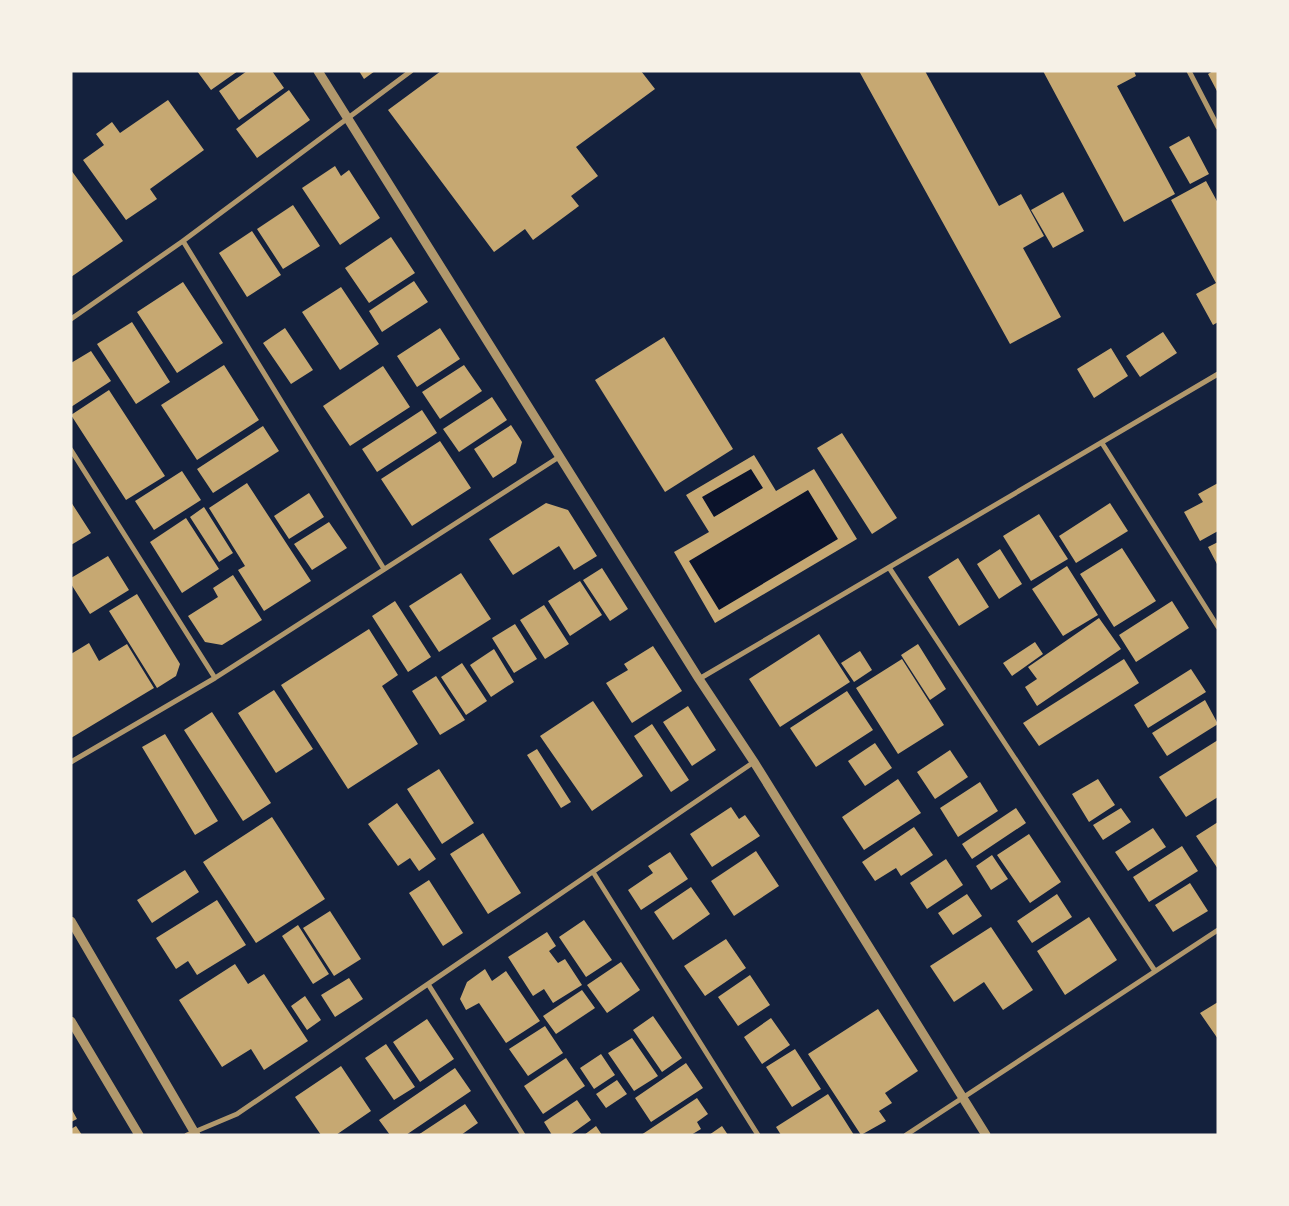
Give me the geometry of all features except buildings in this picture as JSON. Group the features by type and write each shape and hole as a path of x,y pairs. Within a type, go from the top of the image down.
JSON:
{"street":[{"path":"318,71 699,680 754,762 986,1135"},
{"path":"71,319 183,241 411,71"},
{"path":"1189,71 1218,127"},
{"path":"183,241 384,569"},
{"path":"699,680 1218,374"},
{"path":"1102,443 1218,627"},
{"path":"71,450 215,678"},
{"path":"71,762 215,678 559,457"},
{"path":"890,569 1155,971"},
{"path":"71,921 192,1134 237,1114 754,762"},
{"path":"593,872 758,1135"},
{"path":"906,1135 1218,930"},
{"path":"428,984 523,1135"},
{"path":"71,1021 139,1135"}],"water":[{"path":"751,469 763,488 714,517 702,497"},
{"path":"808,490 838,539 719,610 689,561"}]}
